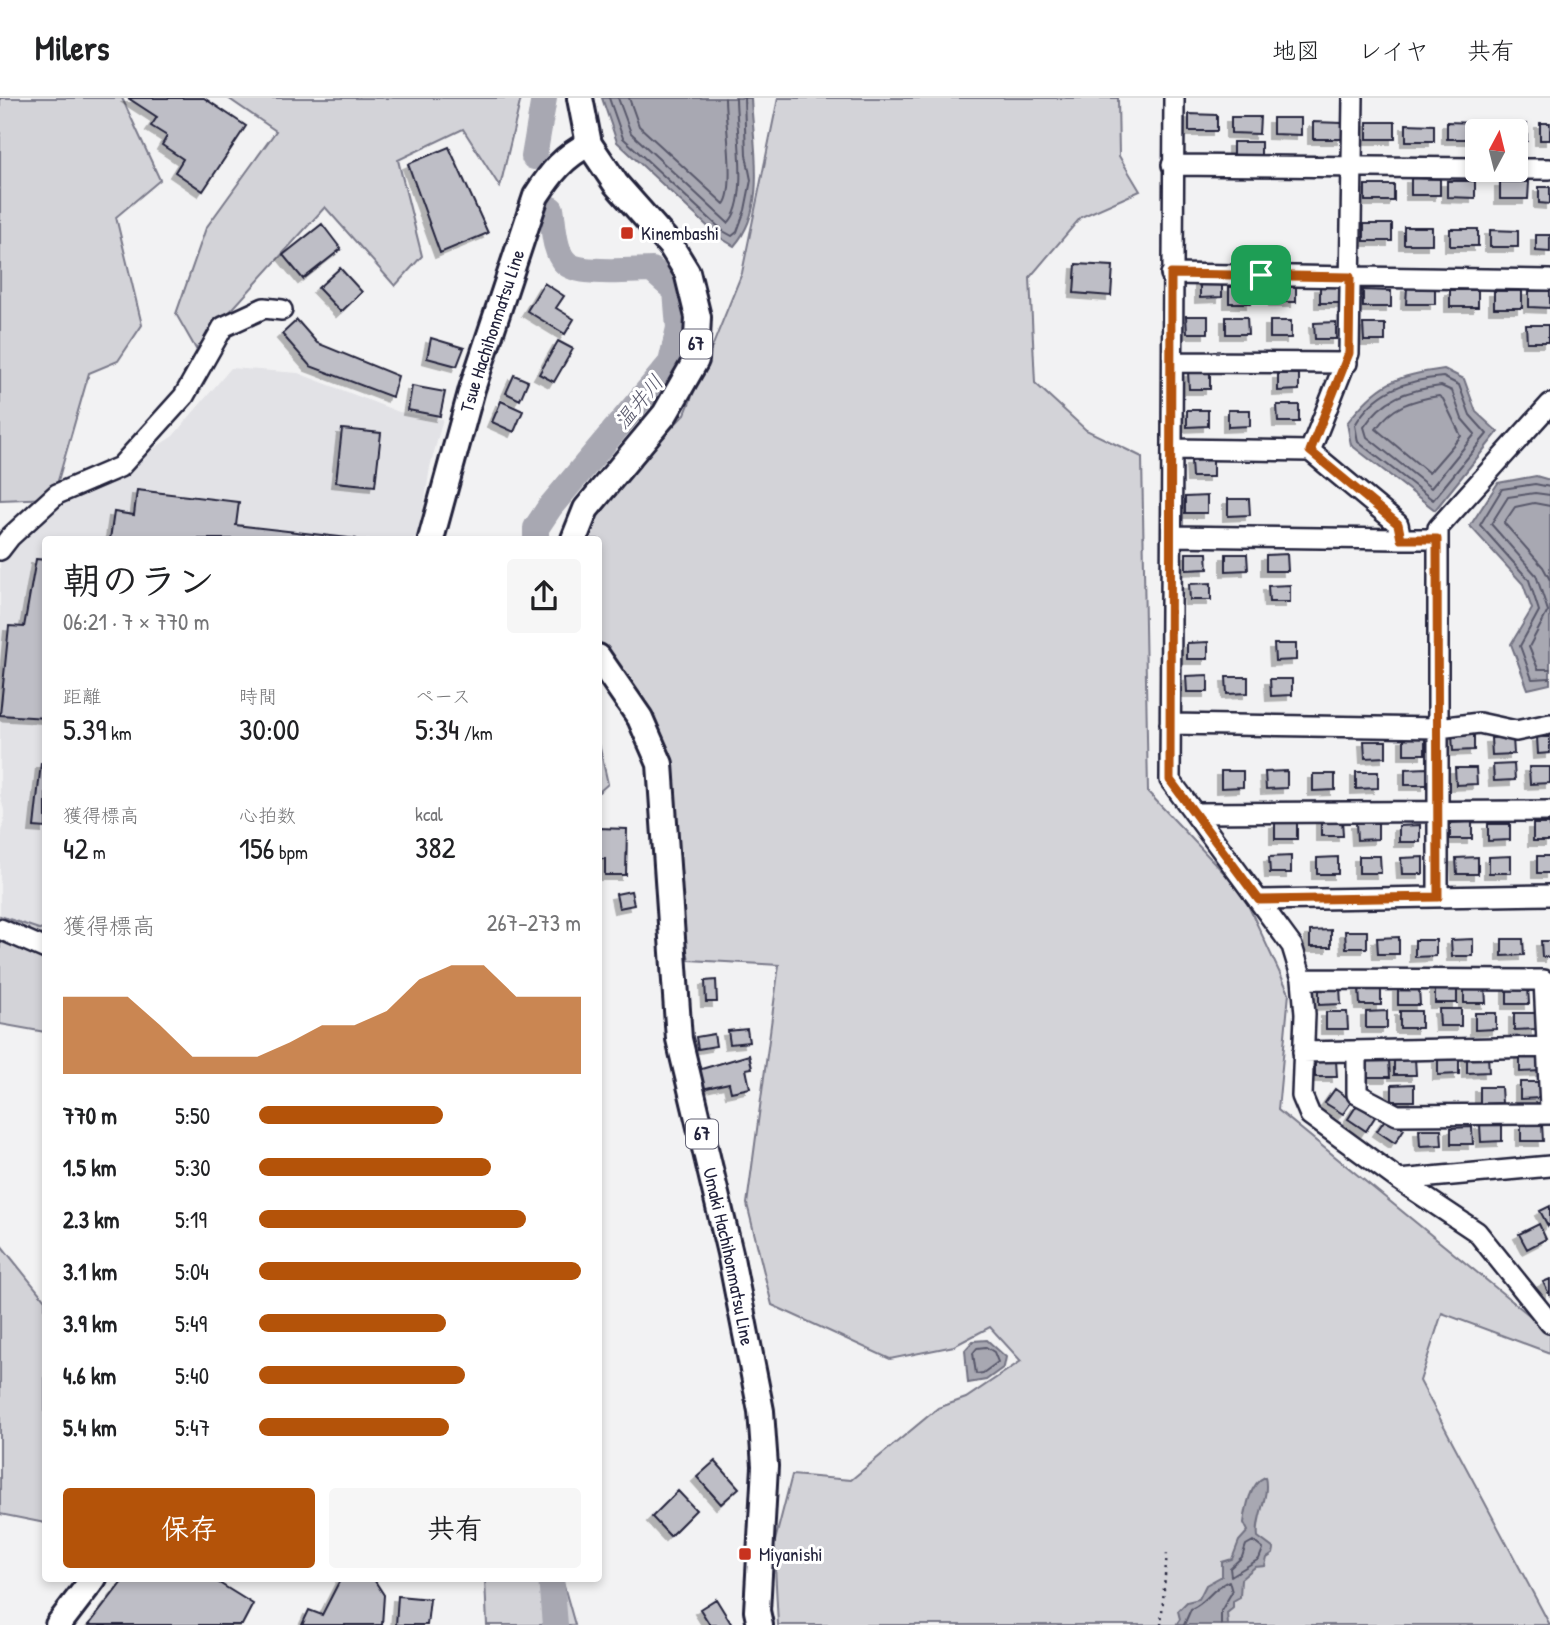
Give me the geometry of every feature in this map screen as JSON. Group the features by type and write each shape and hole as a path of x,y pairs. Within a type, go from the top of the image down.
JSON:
{"main road":[{"name":"67","path":"575,536 586,509 665,414 696,360 698,317 687,272 671,246 616,184 589,144 580,98"},
{"name":"Tsue Hachihonmatsu Line","path":"432,536 472,390 536,196 551,173 572,152 589,144"},
{"name":"Umaki Hachihonmatsu Line","path":"602,663 640,718 660,764 679,1039 730,1253 761,1411 765,1466 757,1611 760,1625"},
{"path":"58,1625 91,1582"}],"street":[{"path":"1174,98 1170,780 1292,946 1302,979 1302,1096 1310,1115 1399,1180 1477,1232 1550,1323"},
{"path":"1310,451 1347,363 1353,98"},
{"path":"1172,165 1465,168"},
{"path":"1528,169 1550,169"},
{"path":"1171,274 1550,279"},
{"path":"0,550 10,537 57,494 95,480 120,467 184,396 223,327 264,308 282,310"},
{"path":"1173,362 1347,363"},
{"path":"1438,897 1438,528 1550,404"},
{"path":"1173,449 1310,451 1398,524 1401,539"},
{"path":"1172,537 1437,539"},
{"path":"1170,724 1439,728 1479,723 1516,731 1550,724"},
{"path":"1195,813 1550,811"},
{"path":"1259,900 1550,895"},
{"path":"0,929 42,947"},
{"path":"1302,979 1544,980 1550,1107"},
{"path":"1303,1052 1357,1053 1548,1047"},
{"path":"1357,1053 1357,1094 1397,1115 1550,1114"},
{"path":"1399,1180 1550,1166"}],"path":[{"path":"1161,1625 1167,1552"}],"shaded area":[{"path":"0,98 122,98 160,180 116,217 142,325 118,361 89,373 53,498 0,500"},
{"path":"228,98 521,98 500,187 463,129 398,160 422,256 395,286 325,207 196,349 176,314 206,228 276,131"},
{"path":"778,98 1118,98 1119,156 1140,191 1081,217 1030,277 1035,383 1086,430 1142,457 1148,792 1242,892 1289,993 1278,1110 1550,1332 1550,1353 1442,1313 1420,1381 1550,1625 778,1625 774,1545 792,1475 851,1480 938,1408 966,1398 1021,1361 990,1327 954,1346 890,1359 772,1305 747,1204 779,965 689,960 666,846 667,748 602,661 602,536 588,536 601,501 685,414 742,273"},
{"path":"231,368 298,373 399,412 443,419 430,467 419,536 42,536 42,943 0,926 0,843 5,814 0,795 0,563 33,524 81,479 150,451 173,436"},
{"path":"602,757 608,784 602,789"},
{"path":"0,916 42,930 42,1031 0,1024"},
{"path":"0,1244 42,1296 42,1522 0,1514"},
{"path":"485,1582 563,1582 575,1625 487,1625"}],"water":[{"path":"602,98 751,98 755,195 745,231 734,246 719,237 617,142"},
{"path":"1444,369 1464,379 1476,412 1498,432 1435,510 1351,445 1347,423 1378,390 1400,379"},
{"path":"1536,476 1550,480 1550,684 1528,689 1511,644 1532,609 1523,584 1470,526 1498,483"},
{"path":"987,1340 1006,1357 1004,1367 986,1380 968,1383 965,1350 973,1341"},
{"path":"1265,1477 1266,1492 1258,1537 1274,1549 1273,1554 1267,1558 1265,1566 1255,1567 1241,1579 1240,1597 1233,1601 1233,1608 1227,1613 1228,1625 1176,1625 1180,1619 1178,1611 1187,1602 1199,1599 1206,1585 1222,1576 1222,1562 1232,1559 1239,1541 1248,1531 1244,1523 1252,1490"}],"building":[{"path":"128,98 204,98 246,126 203,191 175,172 183,159 162,145 167,136 151,126 157,117"},
{"path":"1189,114 1217,115 1217,131 1189,131"},
{"path":"1231,117 1260,117 1259,134 1231,133"},
{"path":"1273,118 1301,118 1301,135 1273,134"},
{"path":"1313,122 1342,123 1342,139 1313,139"},
{"path":"1367,122 1395,122 1395,139 1367,139"},
{"path":"1447,122 1465,123 1465,139 1447,139"},
{"path":"1540,123 1550,123 1550,140 1540,140"},
{"path":"1406,124 1434,125 1434,141 1406,141"},
{"path":"1233,142 1261,142 1261,158 1233,158"},
{"path":"449,147 488,233 440,253 408,164"},
{"path":"1411,178 1440,179 1440,195 1411,195"},
{"path":"1447,181 1475,182 1475,198 1447,197"},
{"path":"1500,182 1529,182 1528,199 1500,199"},
{"path":"1365,185 1394,185 1394,201 1365,201"},
{"path":"1539,187 1550,187 1550,204 1539,203"},
{"path":"322,224 341,249 303,279 283,255"},
{"path":"1364,224 1392,224 1392,241 1364,241"},
{"path":"1404,227 1432,227 1432,244 1404,244"},
{"path":"1450,229 1478,229 1478,246 1450,246"},
{"path":"1490,230 1518,231 1518,247 1490,247"},
{"path":"1536,235 1550,235 1550,252 1536,251"},
{"path":"1076,264 1113,266 1111,296 1074,293"},
{"path":"340,268 362,292 341,312 318,288"},
{"path":"1200,281 1222,281 1222,297 1200,298"},
{"path":"544,283 564,296 556,308 574,319 565,334 527,311"},
{"path":"1274,285 1296,285 1296,302 1274,302"},
{"path":"1250,286 1251,303 1229,303 1229,287"},
{"path":"1320,286 1342,286 1342,303 1320,303"},
{"path":"1407,287 1435,288 1435,304 1406,304"},
{"path":"1363,290 1391,291 1391,307 1363,307"},
{"path":"1450,290 1478,290 1478,307 1450,307"},
{"path":"1494,291 1522,291 1522,308 1494,308"},
{"path":"1529,291 1550,291 1550,308 1529,307"},
{"path":"1186,316 1208,316 1208,333 1187,333"},
{"path":"1226,317 1247,317 1248,334 1226,334"},
{"path":"297,320 317,343 398,376 392,397 310,366 282,334"},
{"path":"1270,321 1291,321 1291,338 1270,338"},
{"path":"1336,322 1336,339 1315,339 1314,323"},
{"path":"1363,324 1385,324 1385,341 1364,341"},
{"path":"1526,325 1548,325 1548,342 1527,342"},
{"path":"431,338 464,348 457,366 427,358"},
{"path":"558,341 573,349 554,382 539,374"},
{"path":"1188,372 1210,372 1210,389 1189,389"},
{"path":"1278,374 1299,374 1299,390 1278,391"},
{"path":"514,375 528,381 520,400 506,393"},
{"path":"412,386 445,392 440,416 408,410"},
{"path":"501,401 523,411 514,432 492,422"},
{"path":"1277,405 1299,405 1299,422 1278,422"},
{"path":"1187,410 1208,410 1208,426 1187,427"},
{"path":"1228,410 1250,410 1250,426 1228,427"},
{"path":"342,429 381,433 375,486 336,482"},
{"path":"1213,460 1213,477 1192,477 1191,461"},
{"path":"137,490 239,502 236,525 331,536 110,536 114,512 134,515"},
{"path":"1207,496 1207,513 1185,513 1185,497"},
{"path":"1228,499 1249,499 1250,515 1228,516"},
{"path":"1186,553 1207,553 1208,569 1186,570"},
{"path":"1226,554 1247,554 1248,570 1226,571"},
{"path":"1287,554 1288,571 1266,571 1266,555"},
{"path":"36,559 42,560 42,718 0,715 9,626 24,627"},
{"path":"1211,583 1211,600 1190,600 1189,584"},
{"path":"1290,585 1290,602 1269,602 1268,586"},
{"path":"1208,642 1208,659 1187,659 1187,643"},
{"path":"1274,644 1296,644 1296,660 1275,661"},
{"path":"1208,675 1208,692 1187,692 1186,676"},
{"path":"1226,677 1248,677 1248,693 1227,694"},
{"path":"1270,679 1292,679 1292,695 1271,696"},
{"path":"1474,733 1474,750 1453,751 1452,734"},
{"path":"1404,737 1425,737 1425,754 1404,754"},
{"path":"1513,737 1514,754 1492,755 1491,738"},
{"path":"1537,737 1550,737 1550,753 1538,754"},
{"path":"1364,741 1386,741 1386,757 1365,758"},
{"path":"41,763 42,763 42,828 34,827"},
{"path":"1514,764 1515,780 1494,781 1493,765"},
{"path":"1529,767 1550,767 1550,783 1530,784"},
{"path":"1427,768 1427,785 1405,785 1405,769"},
{"path":"1455,768 1476,768 1477,784 1456,785"},
{"path":"1221,771 1243,771 1243,787 1221,788"},
{"path":"1287,771 1287,788 1266,789 1265,772"},
{"path":"1356,772 1378,772 1378,788 1356,789"},
{"path":"1313,774 1335,774 1335,790 1313,791"},
{"path":"1342,819 1343,836 1321,836 1321,820"},
{"path":"1297,822 1297,839 1275,839 1275,823"},
{"path":"1472,822 1472,839 1450,839 1450,823"},
{"path":"1356,823 1378,823 1378,839 1357,840"},
{"path":"1488,824 1510,824 1510,840 1488,841"},
{"path":"1533,824 1550,824 1550,841 1533,841"},
{"path":"1420,825 1420,842 1399,842 1399,826"},
{"path":"602,828 627,829 626,875 605,875 605,859 602,859"},
{"path":"1291,856 1291,873 1270,873 1269,857"},
{"path":"1359,856 1380,856 1381,873 1359,873"},
{"path":"1511,856 1511,873 1489,873 1489,857"},
{"path":"1537,856 1550,856 1550,873 1537,873"},
{"path":"1338,857 1338,874 1317,874 1317,858"},
{"path":"1423,857 1423,874 1402,874 1401,858"},
{"path":"1478,857 1478,874 1457,874 1456,858"},
{"path":"631,891 634,905 619,908 616,894"},
{"path":"1331,930 1331,947 1310,947 1310,931"},
{"path":"1345,931 1367,931 1367,948 1346,948"},
{"path":"1399,937 1399,954 1378,954 1377,938"},
{"path":"1473,939 1473,956 1452,956 1451,940"},
{"path":"1502,939 1523,939 1524,955 1502,956"},
{"path":"1415,940 1436,940 1436,956 1415,957"},
{"path":"1541,941 1550,941 1550,957 1542,957"},
{"path":"716,980 717,1002 706,1002 705,981"},
{"path":"1457,986 1457,1003 1435,1003 1435,987"},
{"path":"1485,986 1486,1003 1464,1003 1464,987"},
{"path":"1340,987 1341,1004 1319,1005 1319,988"},
{"path":"1507,987 1528,987 1529,1004 1507,1004"},
{"path":"1359,988 1381,988 1381,1005 1360,1005"},
{"path":"1398,988 1419,988 1420,1005 1398,1005"},
{"path":"1439,1009 1461,1009 1461,1026 1440,1026"},
{"path":"1387,1011 1387,1028 1366,1028 1366,1012"},
{"path":"1400,1011 1421,1011 1421,1028 1400,1028"},
{"path":"1326,1012 1347,1012 1348,1029 1326,1029"},
{"path":"1475,1013 1496,1013 1496,1029 1475,1030"},
{"path":"1514,1013 1536,1013 1536,1029 1514,1030"},
{"path":"747,1029 749,1042 730,1044 728,1031"},
{"path":"714,1034 716,1046 698,1049 696,1037"},
{"path":"749,1055 752,1068 746,1069 750,1088 731,1092 729,1083 702,1089 698,1070"},
{"path":"1520,1055 1541,1055 1542,1071 1520,1072"},
{"path":"1467,1056 1488,1056 1489,1072 1467,1073"},
{"path":"1415,1058 1416,1075 1394,1075 1394,1059"},
{"path":"1438,1058 1459,1058 1459,1074 1438,1075"},
{"path":"1336,1060 1337,1077 1315,1077 1315,1061"},
{"path":"1368,1060 1389,1060 1390,1077 1368,1077"},
{"path":"1520,1082 1541,1082 1541,1098 1520,1099"},
{"path":"1414,1084 1414,1101 1392,1101 1392,1085"},
{"path":"1480,1087 1501,1087 1502,1103 1480,1104"},
{"path":"1335,1089 1352,1101 1343,1114 1325,1103"},
{"path":"1357,1105 1375,1117 1366,1131 1348,1119"},
{"path":"1386,1118 1404,1129 1395,1143 1377,1131"},
{"path":"1502,1124 1502,1141 1481,1142 1480,1125"},
{"path":"1542,1124 1543,1141 1521,1141 1521,1125"},
{"path":"1472,1127 1473,1144 1451,1144 1451,1128"},
{"path":"1419,1129 1441,1129 1442,1145 1420,1146"},
{"path":"1550,1206 1550,1224 1548,1226 1540,1211"},
{"path":"1539,1224 1546,1239 1527,1249 1519,1234"},
{"path":"1550,1279 1550,1296 1543,1282"},
{"path":"715,1461 739,1488 721,1504 697,1477"},
{"path":"678,1491 696,1510 670,1536 652,1517"},
{"path":"122,1582 217,1582 253,1604 242,1625 89,1625"},
{"path":"339,1582 376,1582 384,1595 382,1625 302,1625 309,1610 322,1615"},
{"path":"398,1596 430,1599 427,1625 396,1625"},
{"path":"716,1599 732,1625 710,1625 700,1609"}],"waterway":[{"name":"温井川","path":"534,157 544,98"},
{"name":"温井川","path":"536,536 536,528 550,507 671,363 679,328 676,291 652,270 593,271 565,262 556,244 551,209"},
{"name":"温井川","path":"551,1582 555,1625"}],"place":[{"name":"Kinembashi","path":"627,233"},
{"name":"Miyanishi","path":"745,1554"}],"route":[{"path":"1171,274 1261,275 1350,277 1347,363 1310,451 1398,524 1401,539 1437,539 1438,897 1259,900 1170,780 1173,449 1171,274"}]}
